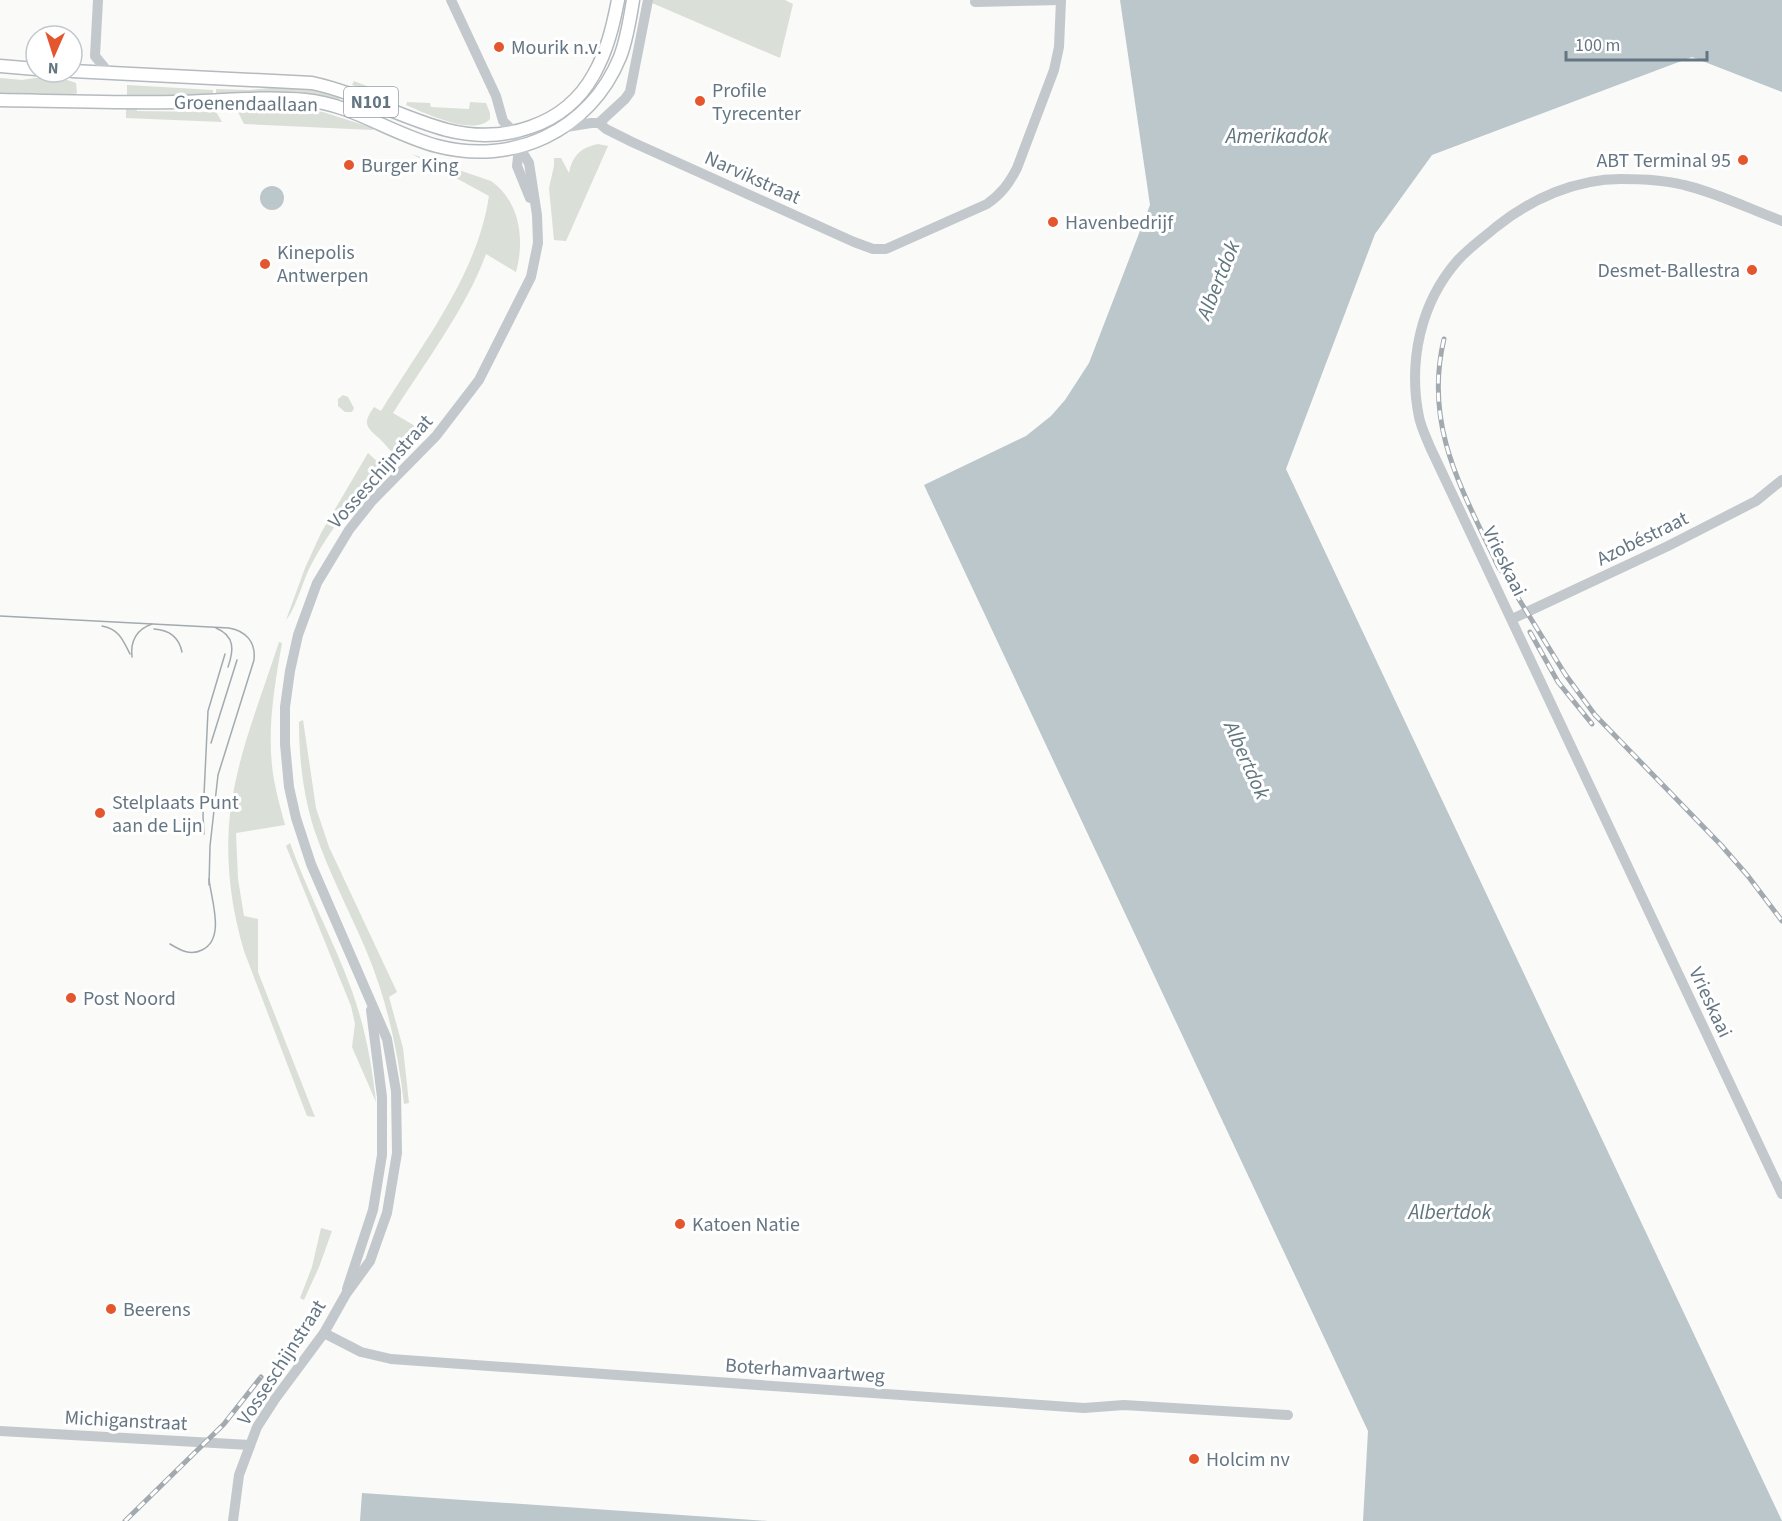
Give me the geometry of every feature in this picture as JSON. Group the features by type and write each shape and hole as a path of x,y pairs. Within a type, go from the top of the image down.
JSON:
{"main road":[{"name":"N101","path":"515,133 548,120 577,97 593,76 601,60 618,0"},
{"name":"N101","path":"519,147 546,138 566,127 594,101 619,59 626,41 633,0"},
{"path":"0,66 24,68"},
{"name":"Groenendaallaan","path":"84,71 312,83 342,91 446,130 474,134 515,133"},
{"name":"Groenendaallaan","path":"0,99 112,102 304,100 332,104 418,140 446,148 478,152 519,147"}],"street":[{"path":"98,0 95,56 108,72"},
{"name":"Vosseschijnstraat","path":"233,1521 239,1474 257,1427 324,1333 346,1294 370,1262 377,1245 391,1192 397,1153 397,1105 393,1064 387,1039 311,864 296,818 287,774 284,733 286,697 292,660 307,607 317,582 336,548 372,501 436,436 479,380 531,277 538,243 537,215 517,166 519,147 515,133 503,121 496,96 451,0"},
{"path":"566,127 599,123 626,99 630,92 648,0"},
{"path":"975,2 1060,0"},
{"name":"Narvikstraat","path":"599,123 632,142 854,242 873,249 886,249 987,204 1009,183 1017,168 1054,70 1059,47 1060,0"},
{"name":"Vrieskaai","path":"1782,221 1685,185 1648,180 1619,179 1588,182 1528,204 1506,219 1459,260 1440,285 1427,310 1416,354 1415,392 1419,420 1430,447 1782,1194"},
{"name":"Azobéstraat","path":"1512,619 1668,546 1756,501 1782,480"},
{"name":"Boterhamvaartweg","path":"324,1333 361,1352 391,1359 1084,1408 1124,1405 1288,1416"},
{"name":"Michiganstraat","path":"0,1431 249,1445"}],"shaded area":[{"path":"653,0 785,0 793,4 780,58 652,3"},
{"path":"0,78 24,80 24,84 76,84 77,93 71,96 0,94"},
{"path":"354,81 397,98 395,102 352,85"},
{"path":"127,85 213,90 213,97 127,97"},
{"path":"291,86 315,89 340,96 339,101 326,97 216,97 216,89 249,90"},
{"path":"407,102 430,103 431,107 469,109 470,102 486,103 490,119 482,124 461,125 406,105"},
{"path":"126,108 136,108 137,111 210,112 210,108 214,108 222,122 126,118"},
{"path":"286,108 323,112 373,128 373,130 244,124 238,112 258,112 259,109"},
{"path":"598,144 608,146 566,241 554,240 549,188 554,158 561,158 569,173 578,153"},
{"path":"412,154 491,181 501,189 514,210 518,222 520,247 516,272 486,254 456,315 393,413 420,429 395,456 368,427 368,417 374,407 381,411 446,308 473,254 483,225 489,196"},
{"path":"343,395 348,397 354,408 352,412 345,412 338,406 338,399"},
{"path":"368,453 381,465 380,472 332,530 309,569 286,620 321,533"},
{"path":"279,642 282,643 274,694 271,746 274,780 285,825 236,833 238,879 244,916 258,919 258,972 315,1117 307,1116 244,951 233,901 229,866 228,849 233,792 250,727"},
{"path":"303,720 316,808 329,847 397,992 389,997 403,1048 409,1103 404,1104 395,1045 380,988 310,816 302,776 300,749 299,722"},
{"path":"290,843 357,1005 367,1046 376,1102 352,1047 355,1024 351,1006 286,846"},
{"path":"321,1228 332,1231 304,1300 300,1298 312,1267"}],"water":[{"name":"Albertdok","path":"1120,0 1782,0 1782,92 1692,57 1432,155 1375,234 1286,469 1782,1521 1363,1521 1368,1431 924,485 1026,436 1051,416 1065,400 1089,363 1150,205"},
{"path":"272,186 277,187 283,193 283,203 277,209 272,210 267,209 261,203 260,198 261,193 267,187"},
{"path":"362,1493 768,1521 360,1521"}],"tram line":[{"path":"0,616 229,628 249,638 254,660 218,775 210,846 209,885"},
{"path":"132,657 132,646 136,636 142,629 152,624"},
{"path":"102,626 116,632 130,654"},
{"path":"216,628 230,639 232,649 228,667"},
{"path":"154,629 173,635 182,652"},
{"path":"204,834 208,711 225,654"},
{"path":"211,743 237,660"},
{"path":"170,944 181,950 198,952 209,945 214,937 215,918 209,879"}],"railway":[{"path":"1444,339 1439,371 1439,401 1443,430 1460,485 1499,568"},
{"path":"1496,562 1565,674 1595,715 1721,845 1782,921"},
{"path":"1530,632 1558,682 1592,724"},
{"path":"125,1521 224,1424 261,1377"}],"place":[{"name":"Mourik n.v.","path":"499,47"},
{"name":"Profile Tyrecenter","path":"700,101"},
{"name":"ABT Terminal 95","path":"1743,160"},
{"name":"Burger King","path":"349,165"},
{"name":"Havenbedrijf","path":"1053,222"},
{"name":"Kinepolis Antwerpen","path":"265,264"},
{"name":"Desmet-Ballestra","path":"1752,270"},
{"name":"Stelplaats Punt aan de Lijn","path":"100,813"},
{"name":"Post Noord","path":"71,998"},
{"name":"Katoen Natie","path":"680,1224"},
{"name":"Beerens","path":"111,1309"},
{"name":"Holcim nv","path":"1194,1459"}],"water label":[{"name":"Amerikadok","path":"1277,136"}]}
